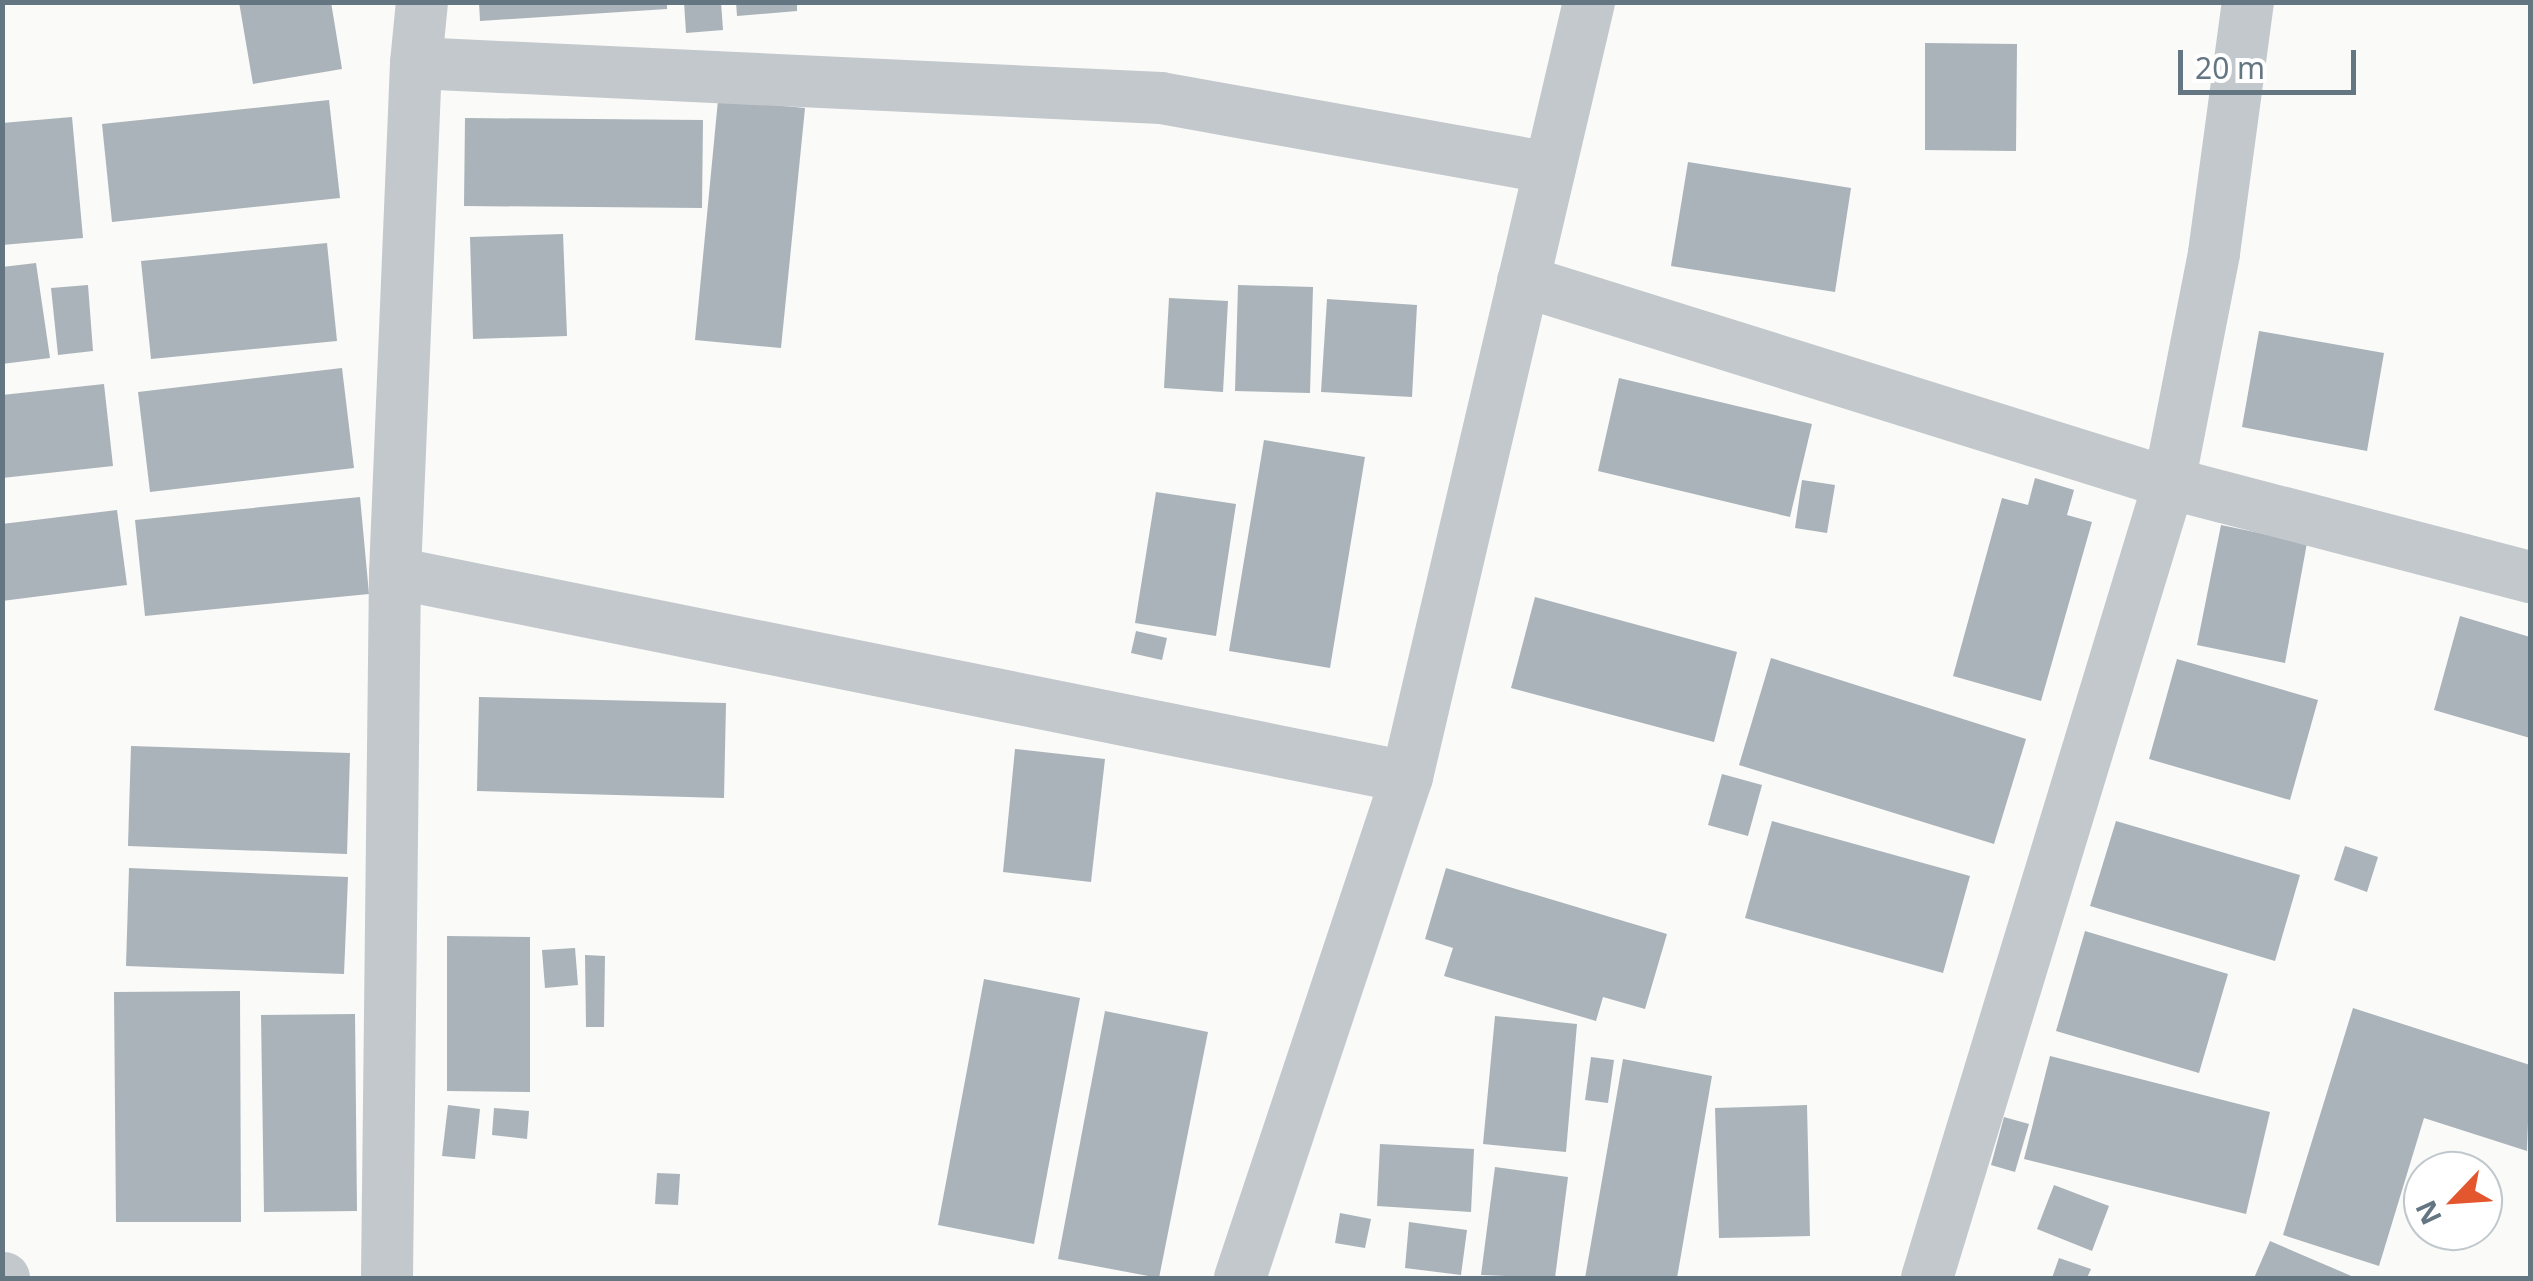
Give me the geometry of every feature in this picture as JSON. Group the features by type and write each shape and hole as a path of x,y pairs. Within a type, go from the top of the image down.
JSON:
{"street":[{"path":"386,1278 395,573 416,63 422,2"},
{"path":"1240,1278 1407,776 1588,2"},
{"path":"1928,1278 2168,483 2214,253 2248,2"},
{"path":"416,63 1162,98 1550,168"},
{"path":"1524,281 2168,483 2530,577"},
{"path":"395,573 1407,776"}],"building":[{"path":"239,2 331,2 342,69 253,84"},
{"path":"479,2 667,2 667,9 480,21"},
{"path":"684,2 721,2 723,30 686,33"},
{"path":"736,2 797,2 797,11 737,16"},
{"path":"1925,43 2017,44 2016,151 1925,150"},
{"path":"329,100 340,198 112,222 102,124"},
{"path":"718,100 805,108 781,348 695,340"},
{"path":"72,117 83,238 2,245 2,123"},
{"path":"465,118 703,120 702,208 464,206"},
{"path":"1688,162 1851,188 1835,292 1671,266"},
{"path":"563,234 567,336 473,339 470,237"},
{"path":"327,243 337,341 151,359 141,261"},
{"path":"36,263 50,358 2,364 2,267"},
{"path":"88,285 93,351 58,355 51,288"},
{"path":"1238,285 1313,287 1310,393 1235,391"},
{"path":"1169,298 1228,301 1223,392 1164,388"},
{"path":"1327,299 1417,305 1412,397 1321,392"},
{"path":"2259,331 2384,353 2367,451 2242,427"},
{"path":"342,368 354,468 150,492 138,392"},
{"path":"1619,378 1812,424 1790,517 1598,471"},
{"path":"104,384 113,466 2,478 2,395"},
{"path":"1264,440 1365,457 1330,668 1229,651"},
{"path":"2035,478 2074,490 2067,515 2092,522 2041,701 1953,676 2002,498 2028,505"},
{"path":"1802,480 1835,485 1827,533 1795,528"},
{"path":"1156,492 1236,504 1216,636 1135,623"},
{"path":"360,497 369,594 145,616 135,520"},
{"path":"117,510 127,585 2,601 2,524"},
{"path":"2221,525 2307,543 2285,663 2197,645"},
{"path":"1535,597 1737,652 1714,742 1511,688"},
{"path":"2460,616 2530,637 2530,738 2434,710"},
{"path":"1136,631 1167,638 1162,660 1131,653"},
{"path":"1771,658 2026,739 1994,844 1739,765"},
{"path":"2177,659 2318,700 2290,800 2149,759"},
{"path":"479,697 726,703 724,798 477,791"},
{"path":"131,746 350,753 347,854 128,846"},
{"path":"1015,749 1105,759 1091,882 1003,872"},
{"path":"1722,774 1762,785 1748,836 1708,825"},
{"path":"1772,821 1970,876 1943,973 1745,918"},
{"path":"2116,821 2300,875 2275,961 2090,906"},
{"path":"2345,846 2378,857 2367,892 2334,880"},
{"path":"129,868 348,877 344,974 126,966"},
{"path":"1446,868 1667,934 1645,1009 1603,997 1596,1021 1444,976 1453,948 1425,939"},
{"path":"2085,931 2228,974 2199,1073 2056,1031"},
{"path":"447,936 530,937 530,1092 447,1091"},
{"path":"575,948 578,985 545,988 542,950"},
{"path":"585,955 605,956 604,1027 586,1027"},
{"path":"984,979 1080,998 1034,1244 938,1225"},
{"path":"240,991 241,1222 116,1222 114,992"},
{"path":"2353,1008 2530,1065 2527,1151 2424,1118 2414,1151 2403,1151 2403,1187 2379,1266 2283,1235"},
{"path":"1105,1011 1208,1032 1159,1278 1058,1259"},
{"path":"355,1014 357,1211 264,1212 261,1015"},
{"path":"1495,1016 1577,1024 1566,1152 1483,1144"},
{"path":"2050,1056 2270,1112 2246,1214 2024,1159"},
{"path":"1591,1057 1614,1060 1608,1103 1585,1100"},
{"path":"1623,1059 1712,1076 1677,1278 1585,1278"},
{"path":"448,1105 480,1109 475,1159 442,1156"},
{"path":"1807,1105 1810,1236 1719,1238 1715,1108"},
{"path":"494,1108 529,1111 527,1139 492,1135"},
{"path":"2004,1117 2029,1124 2015,1172 1991,1165"},
{"path":"1380,1144 1474,1149 1471,1212 1377,1206"},
{"path":"1495,1167 1568,1177 1555,1278 1481,1275"},
{"path":"657,1173 680,1174 678,1205 655,1204"},
{"path":"2054,1185 2109,1206 2092,1251 2037,1229"},
{"path":"1340,1213 1371,1219 1365,1248 1335,1243"},
{"path":"1409,1222 1467,1230 1461,1275 1405,1268"},
{"path":"2270,1241 2356,1278 2254,1278"},
{"path":"2059,1258 2091,1269 2087,1278 2052,1278"}]}
